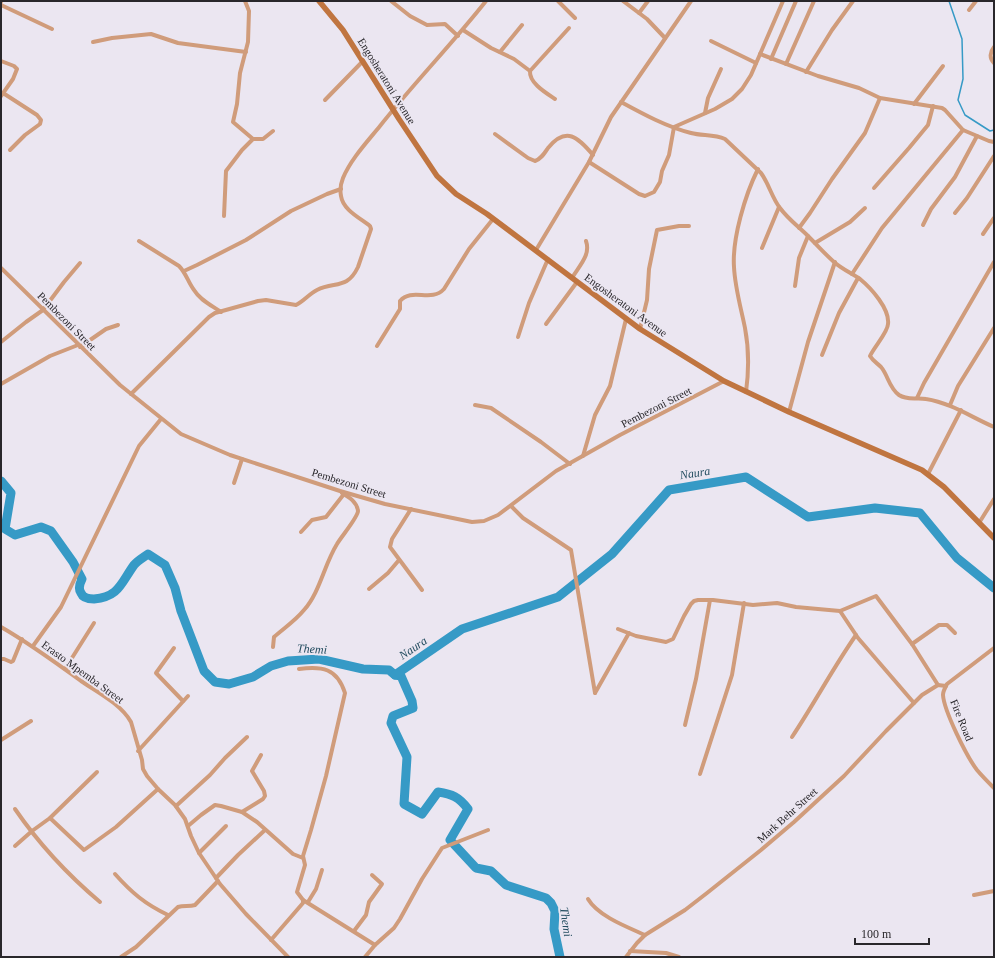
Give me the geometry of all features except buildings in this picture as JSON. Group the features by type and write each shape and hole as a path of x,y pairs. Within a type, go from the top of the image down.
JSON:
{"street":[{"path":"246,1 249,11 250,30 240,73 233,122 253,139 263,139 273,131"},
{"name":"Engosheratoni Avenue","path":"318,1 344,30 393,110 437,176 456,194 536,250 640,329 724,382 922,470 944,487 994,538"},
{"path":"390,1 410,16 429,26 444,23 458,36"},
{"path":"130,394 215,313 266,300 296,305 317,290 327,286 343,284 348,281 358,267 371,229 370,226 347,208 340,196 343,178 353,161 393,110 458,36 486,1"},
{"path":"558,1 575,18"},
{"path":"622,1 647,19 665,38"},
{"path":"639,13 648,1"},
{"path":"536,250 593,155 611,117 691,1"},
{"path":"674,127 732,100 742,89 751,75 783,1"},
{"path":"771,59 796,1"},
{"path":"786,64 814,1"},
{"path":"806,72 832,30 853,1"},
{"path":"969,10 976,1"},
{"path":"1,5 52,29"},
{"path":"500,52 522,24"},
{"path":"530,71 569,28"},
{"path":"463,30 491,48 514,59 530,71 530,75 541,89 555,99"},
{"path":"93,42 112,38 151,34 178,43 246,52"},
{"path":"711,41 756,63"},
{"path":"994,47 990,56 994,63"},
{"path":"760,54 806,72 859,88 880,98 933,106 945,110 963,130 994,142"},
{"path":"1,61 16,67 17,69 13,79 2,95 37,116 41,120 40,124 25,135 10,150"},
{"path":"325,100 363,61"},
{"path":"914,104 943,66"},
{"path":"705,113 708,98 721,69"},
{"path":"799,228 832,179 866,133 880,98"},
{"path":"621,102 692,134 720,137 725,139 758,169 766,180 774,200 799,228 835,262 858,278 878,298 888,317 888,325 886,331 870,356 882,368 891,385 898,394 906,398 936,401 950,405 994,427"},
{"path":"874,188 928,125 933,106"},
{"path":"589,162 639,194 645,196 649,195 654,192 660,182 662,171 669,155 674,127"},
{"path":"852,274 882,228 963,130"},
{"path":"495,134 522,154 535,161 539,159 560,137 567,135 575,137 583,143 593,155"},
{"path":"923,225 931,209 955,177 977,136"},
{"path":"224,216 226,171 242,150 253,139"},
{"path":"955,213 967,198 994,156"},
{"path":"746,392 748,344 737,289 734,256 741,215 752,180 758,169"},
{"path":"184,271 197,266 246,240 291,211 341,189"},
{"path":"762,248 779,207"},
{"path":"815,243 850,222 865,208"},
{"path":"983,234 994,218"},
{"path":"377,346 400,309 400,301 408,295 431,295 440,293 469,249 493,219"},
{"path":"640,329 647,300 649,269 657,230 679,226 689,226"},
{"path":"795,286 796,266 808,236"},
{"path":"138,241 156,251 184,271 193,290 200,298 221,312"},
{"path":"572,278 587,254 588,246 586,241"},
{"path":"518,337 529,303 548,259"},
{"path":"789,412 808,342 835,262"},
{"path":"917,398 994,262"},
{"path":"1,342 43,310 80,263"},
{"name":"Pembezoni Street","path":"1,268 79,346 130,394 180,434 242,459 342,492 472,522 484,521 498,515 546,479 583,456 620,435 724,382"},
{"path":"822,355 839,313 858,278"},
{"path":"546,324 577,282"},
{"path":"583,456 595,416 610,386 626,319"},
{"path":"1,384 50,356 79,346 106,329 118,324"},
{"path":"950,405 958,386 994,328"},
{"path":"475,405 491,408 570,464"},
{"path":"928,474 960,410"},
{"path":"33,646 61,607 139,446 162,419"},
{"path":"234,483 242,459"},
{"path":"273,647 274,637 296,619 310,602 336,545 349,525 356,519 358,513 356,505 352,499 342,492 326,517 312,520 301,532"},
{"path":"979,523 994,499"},
{"path":"511,506 523,518 571,550 595,692 628,633"},
{"path":"411,509 390,543 392,551 422,590"},
{"path":"369,589 388,573 400,560"},
{"path":"618,629 657,640 670,641 673,639 691,604 698,600 753,605 777,603 796,607 840,611 876,596 912,644 938,685 946,686"},
{"path":"685,725 696,679 710,600"},
{"path":"700,774 732,675 744,603"},
{"path":"840,611 856,635 914,703"},
{"path":"65,669 94,623"},
{"path":"912,644 940,625 947,625 956,633"},
{"name":"Erasto Mpemba Street","path":"1,627 33,646 112,703 128,717 131,722 138,751 142,760 142,769 158,790 176,806 185,819 199,853 217,880 246,914 288,957"},
{"path":"792,737 810,711 856,635"},
{"path":"1,659 10,662 13,661 22,639"},
{"path":"174,648 156,673 183,701"},
{"name":"Fire Road","path":"994,648 960,673 946,686 943,697 958,736 969,758 976,770 994,788"},
{"path":"299,669 314,667 330,671 339,682 345,693 327,770 303,858 305,865 297,892 303,900 375,945"},
{"name":"Mark Behr Street","path":"626,957 645,936 685,910 761,850 844,776 866,751 914,703 938,685"},
{"path":"138,751 188,696"},
{"path":"1,740 31,721"},
{"path":"176,806 210,775 247,737"},
{"path":"242,812 263,799 265,796 252,771 262,755"},
{"path":"15,846 50,818 97,772"},
{"path":"50,818 84,850 116,827 158,790"},
{"path":"188,826 215,805 221,806 242,812 292,854 303,858"},
{"path":"15,809 53,858 85,890 100,902"},
{"path":"199,853 226,826"},
{"path":"122,957 136,947 178,907 191,906 195,904 238,855 265,830"},
{"path":"365,957 375,945 394,928 442,848 488,830"},
{"path":"308,902 318,886 322,870"},
{"path":"115,874 145,903 168,915"},
{"path":"354,932 366,915 370,902 382,884 372,875"},
{"path":"974,895 994,891"},
{"path":"271,940 303,903 303,900"},
{"path":"588,900 604,914 645,936"},
{"path":"630,951 666,953 679,957"}],"waterway":[{"path":"949,1 962,39 963,79 958,100 965,115 990,131 994,130"},
{"name":"Naura","path":"395,675 462,629 558,597 612,554 669,490 746,477 808,517 875,508 920,513 957,558 994,588"},
{"name":"Themi","path":"1,481 11,493 5,529 15,535 41,527 51,531 73,562 82,579 80,590 82,595 85,597 92,599 102,598 114,592 135,564 148,554 165,565 175,588 181,611 204,671 215,682 229,684 253,677 271,666 288,661 319,659 363,669 389,670 395,675 401,676 412,701 413,708 393,716 391,723 407,757 404,804 422,814 438,792 451,795 458,799 468,809 450,840 476,868 491,871 506,885 546,898 551,903 555,911 554,929 560,957"}]}
